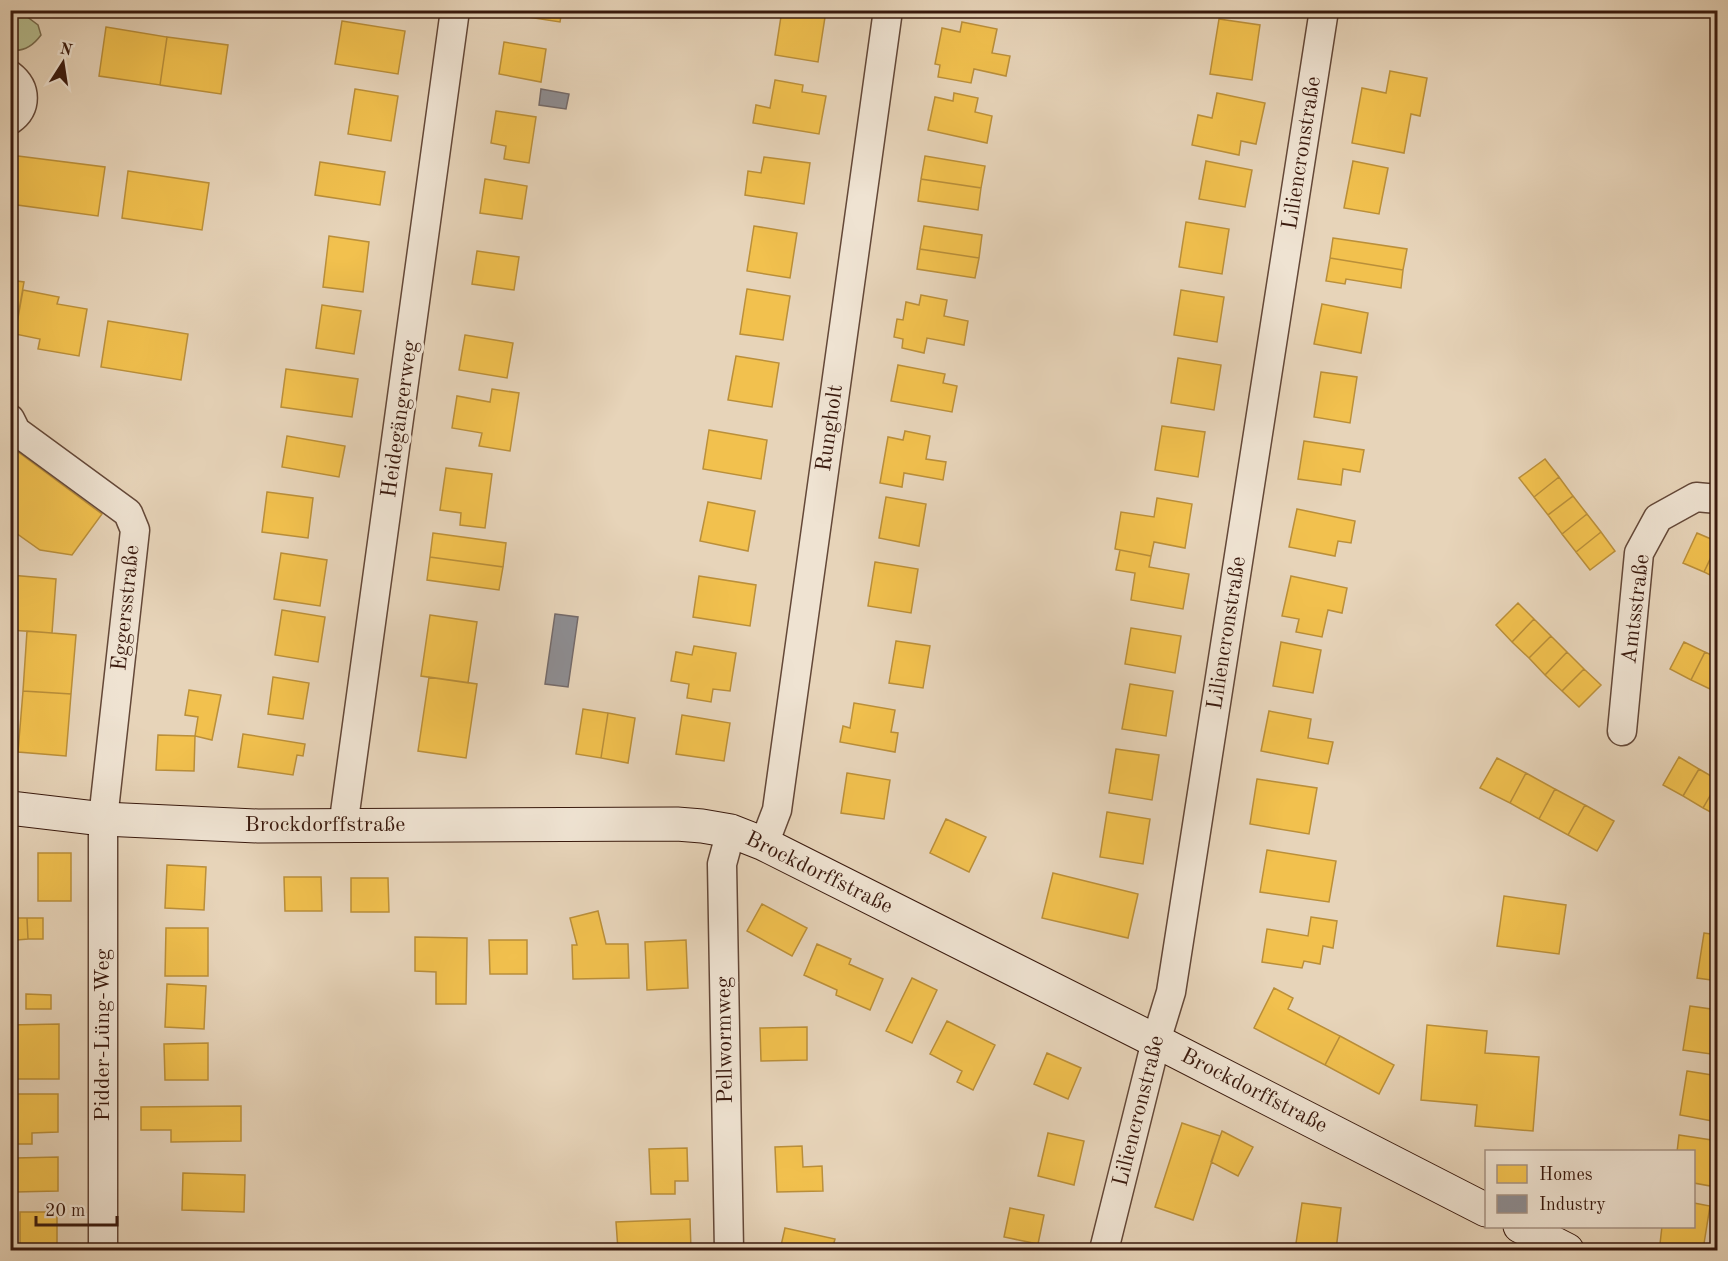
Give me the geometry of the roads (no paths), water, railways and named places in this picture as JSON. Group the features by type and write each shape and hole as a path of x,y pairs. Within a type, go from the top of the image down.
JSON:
{"street":[{"name":"Heidegängerweg","path":"343,827 455,10"},
{"name":"Rungholt","path":"764,844 777,810 888,10"},
{"name":"Liliencronstraße","path":"1104,1251 1156,1041 1171,992 1324,10"},
{"path":"10,75 18,81 24,99 20,110 10,120"},
{"name":"Eggersstraße","path":"10,419 16,431 128,513 135,530 102,819"},
{"name":"Amtsstraße","path":"1622,731 1640,553 1658,518 1696,497 1718,499"},
{"name":"Brockdorffstraße","path":"10,808 102,819 258,826 615,823 693,825 731,831 764,844 1485,1209"},
{"name":"Pidder-Lüng-Weg","path":"102,819 103,1251"},
{"name":"Pellwormweg","path":"729,1251 722,864 731,831"},
{"path":"1522,1228 1567,1251"}]}
